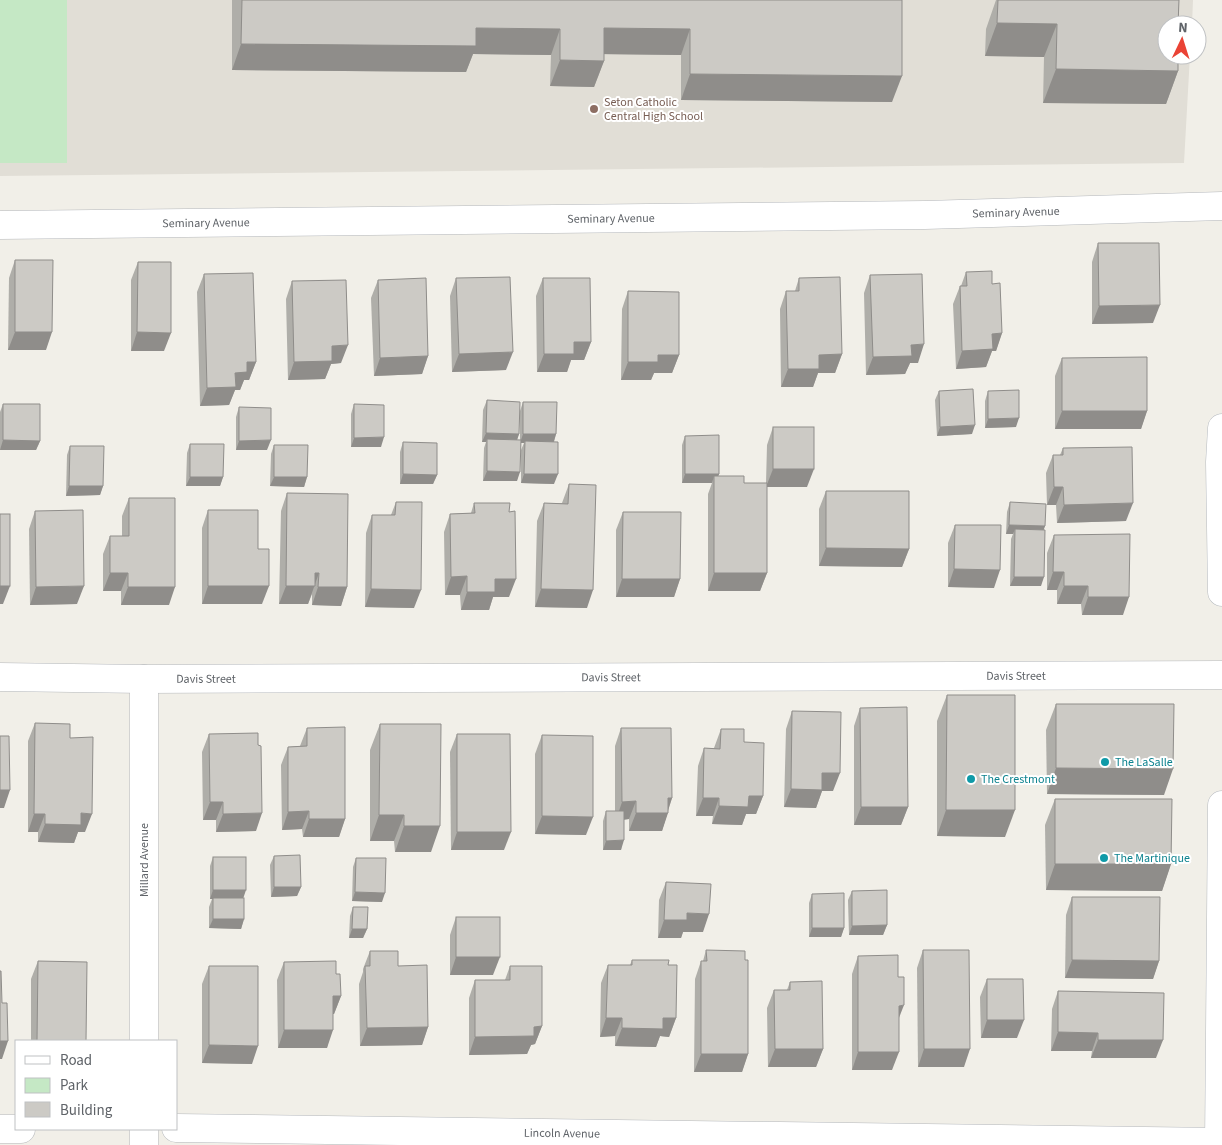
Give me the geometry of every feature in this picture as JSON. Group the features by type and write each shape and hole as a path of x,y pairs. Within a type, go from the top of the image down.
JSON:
{"street":[{"name":"Seminary Avenue","path":"0,225 925,215 1222,206"},
{"path":"1222,428 1222,592"},
{"name":"Davis Street","path":"0,677 144,679 1222,674"},
{"name":"Millard Avenue","path":"144,679 144,1040"},
{"path":"1219,1143 1222,806"},
{"name":"Lincoln Avenue","path":"178,1128 1219,1143"},
{"path":"0,1129 15,1129"},
{"path":"144,1130 144,1145"}],"shaded area":[{"name":"Seton Catholic Central High School","path":"0,0 1193,0 1192,15 1157,15 1157,65 1189,65 1184,163 0,176"}],"green space":[{"path":"0,0 67,0 67,163 0,163"}],"building":[{"path":"242,0 902,0 902,76 690,74 690,29 604,28 604,61 560,60 560,29 476,28 476,46 241,44"},
{"path":"998,0 1179,0 1178,15 1157,15 1157,65 1178,65 1178,71 1056,69 1057,24 997,23"},
{"path":"1098,243 1159,243 1160,305 1099,306"},
{"path":"15,260 53,260 52,332 15,332"},
{"path":"138,262 171,262 171,333 137,332"},
{"path":"992,271 992,284 1000,283 1002,333 992,334 993,349 962,351 960,286 967,286 966,272"},
{"path":"253,273 256,362 247,362 247,372 235,373 236,387 207,388 204,274"},
{"path":"922,274 924,344 911,345 912,356 873,357 870,275"},
{"path":"510,277 513,352 459,354 456,278"},
{"path":"840,277 842,354 819,355 819,369 788,369 786,291 799,291 799,278"},
{"path":"426,278 428,356 380,358 378,280"},
{"path":"543,278 590,278 591,342 574,342 574,354 544,354"},
{"path":"346,280 348,345 332,346 332,361 294,362 292,281"},
{"path":"628,291 679,292 679,355 658,355 658,362 628,362"},
{"path":"1147,357 1147,411 1062,411 1062,358"},
{"path":"973,389 975,425 940,427 939,391"},
{"path":"1019,390 1019,418 988,419 988,391"},
{"path":"487,400 520,402 519,434 486,433"},
{"path":"523,402 557,402 556,434 523,434"},
{"path":"3,404 40,404 40,441 3,440"},
{"path":"354,404 384,405 384,437 354,438"},
{"path":"239,407 271,408 271,440 239,441"},
{"path":"773,427 814,427 814,469 773,469"},
{"path":"719,435 719,474 685,474 685,436"},
{"path":"487,439 521,440 520,472 487,471"},
{"path":"525,441 558,442 558,474 524,474"},
{"path":"403,442 437,443 437,475 403,474"},
{"path":"190,444 224,444 223,477 190,477"},
{"path":"274,445 308,445 307,477 274,477"},
{"path":"70,446 104,446 103,486 69,486"},
{"path":"1132,447 1133,503 1064,505 1063,487 1054,487 1053,455 1063,455 1063,448"},
{"path":"714,476 744,476 744,483 767,483 767,573 714,573"},
{"path":"569,484 596,485 593,590 541,589 544,503 568,504"},
{"path":"826,491 909,491 909,549 826,548"},
{"path":"287,493 348,494 347,587 318,587 319,573 315,573 315,586 286,586"},
{"path":"129,498 175,498 175,587 128,587 128,573 110,573 110,536 129,536"},
{"path":"396,502 422,502 421,590 371,589 372,515 395,515"},
{"path":"1010,502 1046,504 1045,526 1009,525"},
{"path":"474,503 510,503 509,512 515,511 516,579 495,579 495,592 467,592 467,576 451,577 450,514 475,513"},
{"path":"83,510 84,586 36,587 35,511"},
{"path":"208,510 258,510 258,549 269,549 269,586 208,586"},
{"path":"623,512 681,512 680,579 622,579"},
{"path":"0,514 10,514 10,586 0,586"},
{"path":"955,525 1001,525 1000,570 954,569"},
{"path":"1015,529 1045,530 1044,577 1014,577"},
{"path":"1130,534 1129,597 1088,597 1088,586 1064,586 1064,572 1053,572 1054,535"},
{"name":"The Crestmont","path":"947,695 1015,695 1015,810 946,810"},
{"path":"1056,704 1174,704 1173,769 1056,768"},
{"path":"907,707 908,807 861,807 860,708"},
{"path":"792,711 841,712 840,773 822,773 822,790 791,789"},
{"path":"35,723 70,724 70,738 93,737 92,814 81,813 81,825 45,824 45,814 34,814"},
{"path":"380,724 441,724 440,826 404,826 404,815 379,815"},
{"path":"345,727 345,819 309,819 309,811 288,812 288,747 307,746 307,728"},
{"path":"621,728 671,728 672,798 668,798 668,813 636,813 636,801 622,802"},
{"path":"721,729 744,729 744,742 764,743 763,796 749,796 748,807 719,806 719,798 703,798 704,748 720,749"},
{"path":"258,733 258,745 261,746 262,813 223,814 223,802 210,802 209,734"},
{"path":"457,734 510,734 511,832 457,832"},
{"path":"542,735 593,736 593,817 542,816"},
{"path":"0,736 9,736 10,790 0,790"},
{"path":"1055,799 1172,799 1171,864 1055,864"},
{"path":"606,811 624,811 624,840 606,841"},
{"path":"300,855 301,887 274,887 274,856"},
{"path":"213,857 246,857 246,890 213,890"},
{"path":"356,858 386,858 385,893 355,892"},
{"path":"666,882 711,884 709,914 687,913 687,920 664,920"},
{"path":"887,890 887,925 852,926 852,891"},
{"path":"844,893 844,928 812,928 812,894"},
{"path":"1072,897 1160,897 1159,961 1072,960"},
{"path":"213,898 244,898 244,919 213,919"},
{"path":"353,907 368,907 367,929 352,929"},
{"path":"456,917 500,917 500,957 456,957"},
{"path":"706,950 745,951 745,960 748,960 748,1054 701,1054 701,961 707,961"},
{"path":"923,950 969,950 970,1049 924,1049"},
{"path":"370,951 398,951 398,966 427,965 428,1027 367,1028 365,966 370,966"},
{"path":"898,955 898,977 904,977 904,1005 899,1006 899,1052 858,1052 858,956"},
{"path":"632,960 669,960 668,965 677,965 676,1018 663,1018 663,1029 622,1028 622,1018 606,1018 608,965 632,965"},
{"path":"38,961 87,962 86,1040 37,1040"},
{"path":"336,961 336,974 340,974 341,996 333,996 333,1030 284,1030 284,962"},
{"path":"209,966 258,966 258,1046 209,1045"},
{"path":"510,966 542,966 542,1026 534,1027 534,1036 475,1037 475,980 510,980"},
{"path":"0,971 2,1003 7,1003 8,1041 0,1041"},
{"path":"987,979 1023,979 1024,1020 987,1020"},
{"path":"822,981 823,1049 775,1049 774,990 790,990 790,982"},
{"path":"1058,991 1164,993 1163,1040 1098,1040 1098,1033 1058,1032"}],"place":[{"name":"Seton Catholic Central High School","path":"594,109"},
{"name":"The LaSalle","path":"1105,762"},
{"name":"The Crestmont","path":"971,779"},
{"name":"The Martinique","path":"1104,858"}]}
